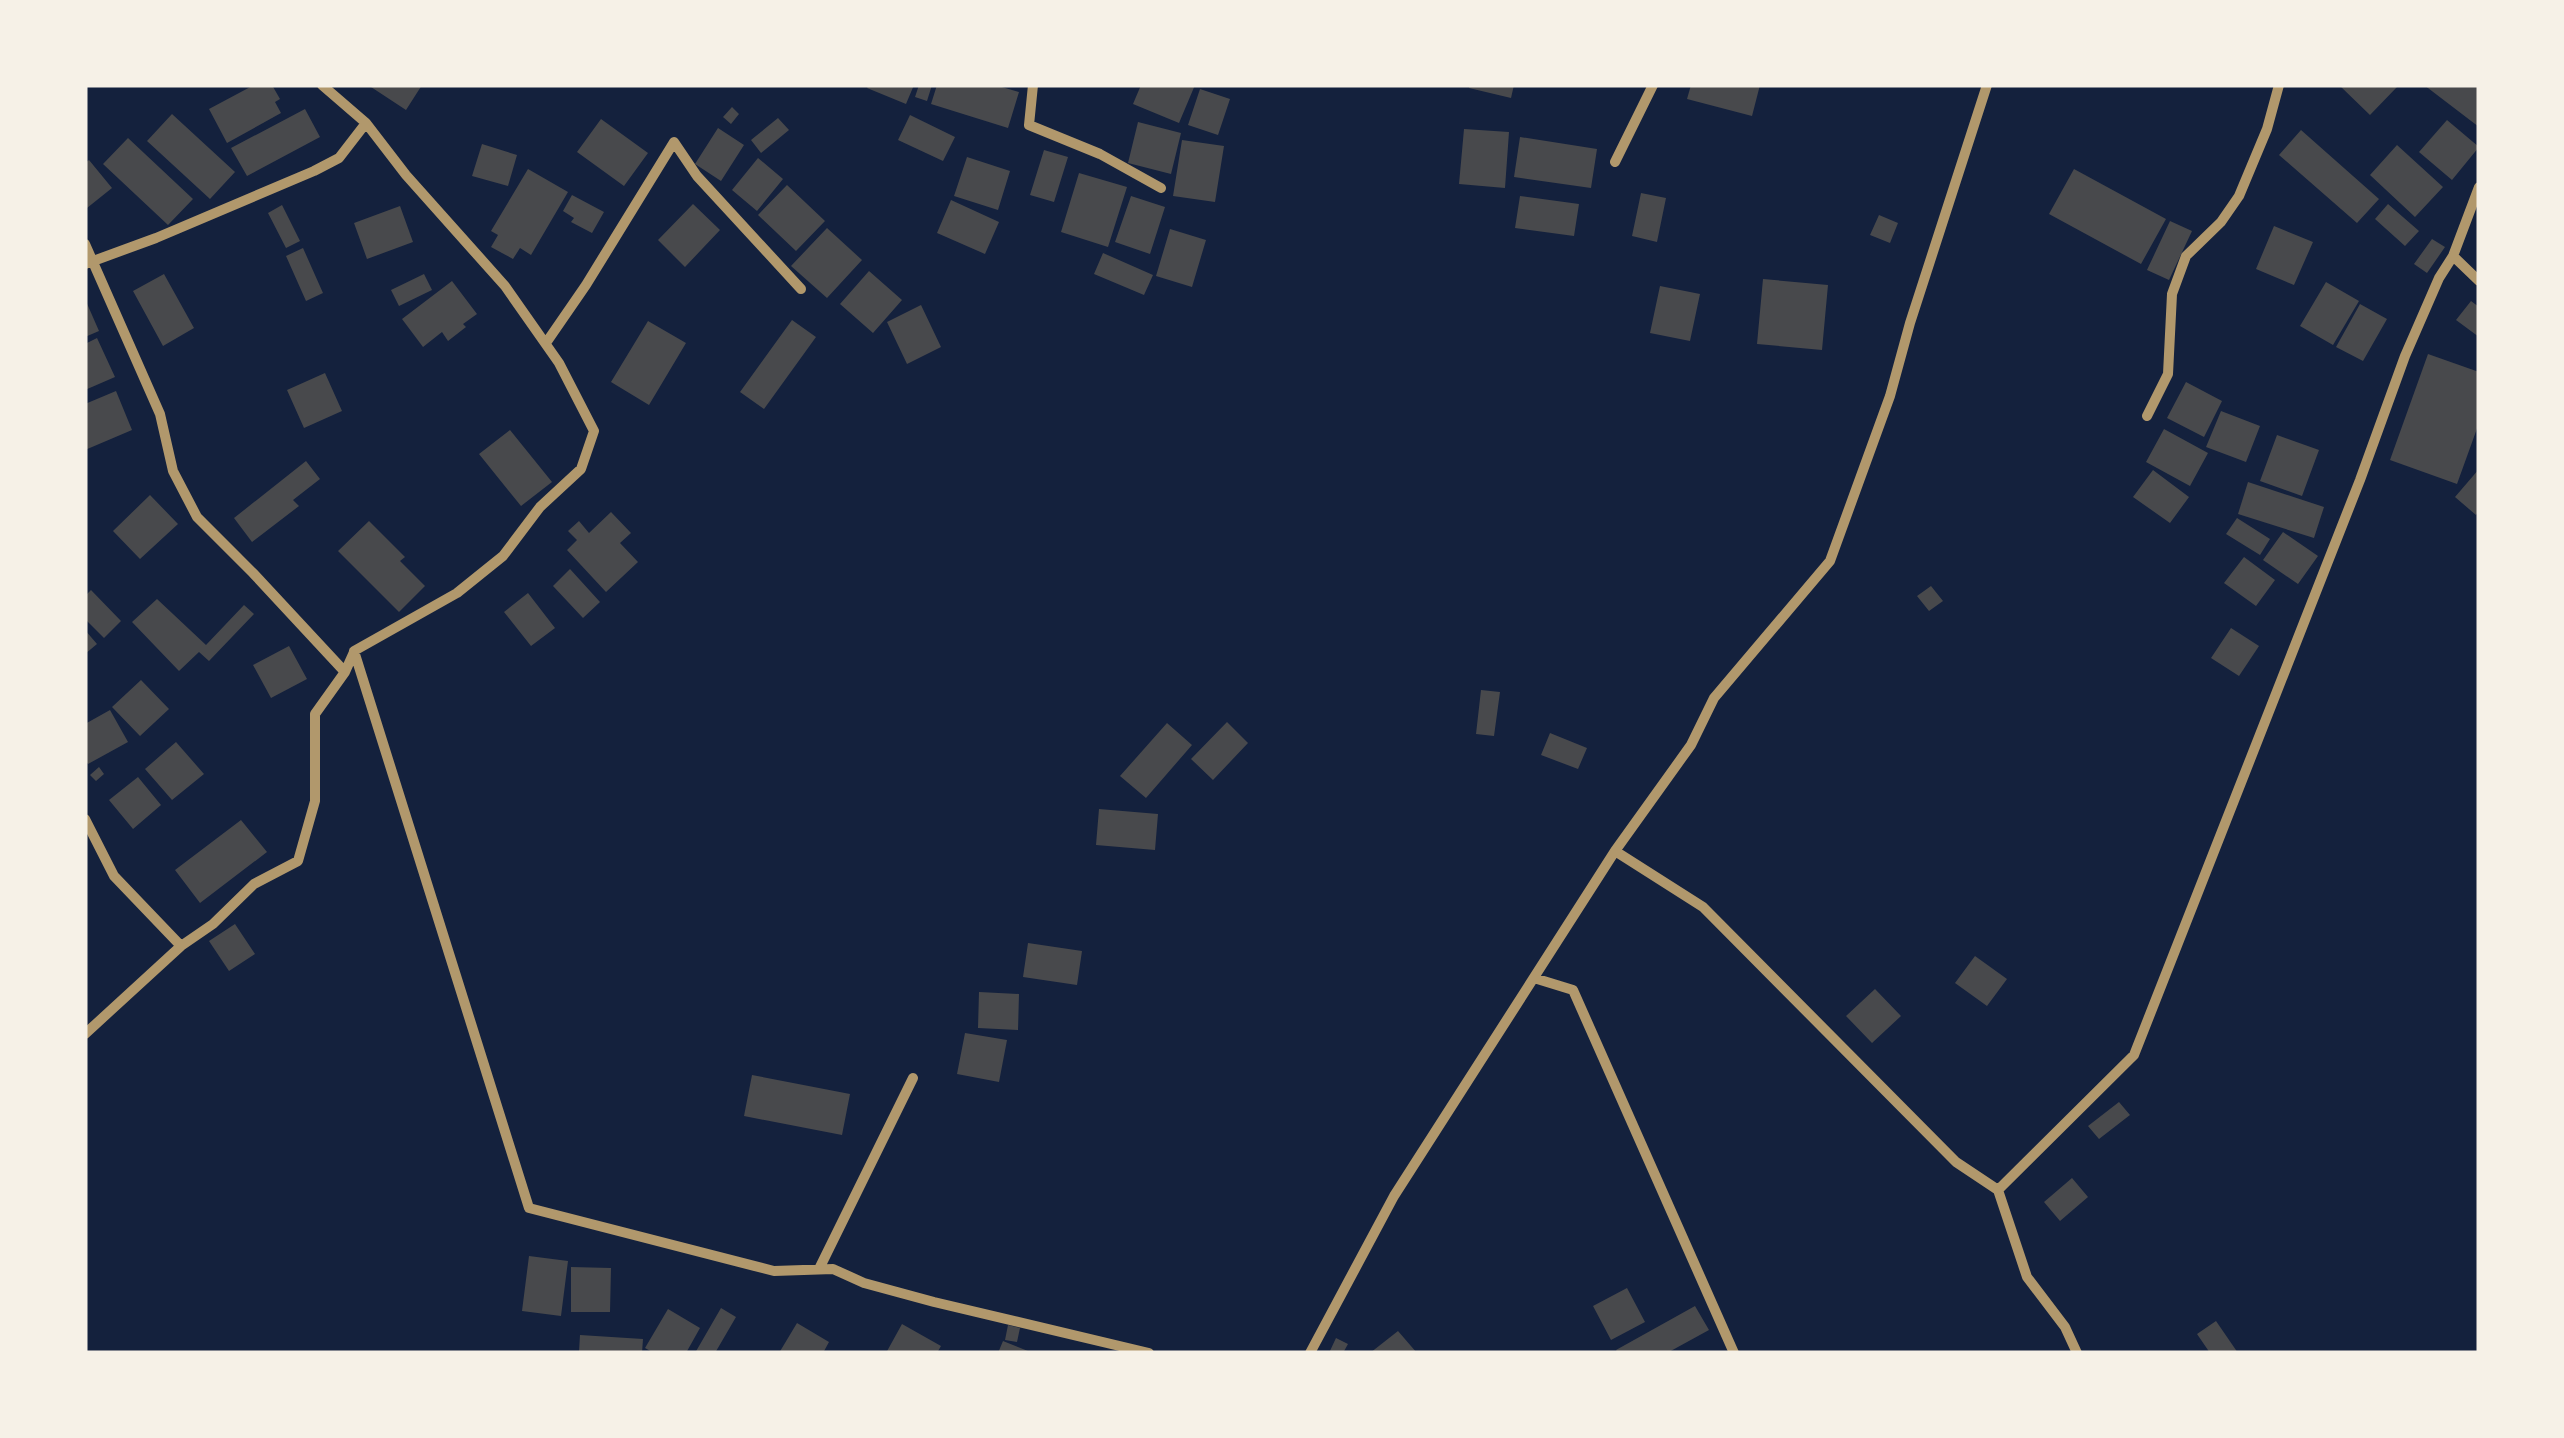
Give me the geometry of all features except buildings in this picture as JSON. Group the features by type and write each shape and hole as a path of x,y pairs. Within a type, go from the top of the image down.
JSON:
{"street":[{"path":"85,1034 254,884 298,861 316,801 315,714 345,672 354,651 458,593 503,556 540,507 581,469 594,431 560,363 505,286 406,175 366,123 322,85"},
{"path":"1034,85 1029,126 1100,154 1161,188"},
{"path":"1616,162 1653,85"},
{"path":"1310,1353 1394,1196 1615,851 1691,746 1714,698 1830,561 1890,396 1987,85"},
{"path":"2147,416 2168,374 2172,294 2186,256 2221,222 2239,196 2267,129 2280,85"},
{"path":"89,263 314,171 339,158 366,123"},
{"path":"546,343 674,142 696,176 801,289"},
{"path":"1998,1190 2134,1055 2405,356 2439,278 2453,256 2479,187"},
{"path":"85,244 89,263 160,414 173,471 197,516 345,672"},
{"path":"2453,256 2479,281"},
{"path":"354,651 528,1208 774,1272 839,1271 934,1302 1149,1353"},
{"path":"85,819 114,876 181,946"},
{"path":"1615,851 1703,906 1956,1162 1998,1190 2027,1277 2065,1327 2077,1353"},
{"path":"1534,978 1574,990 1734,1353"},
{"path":"819,1269 912,1078"}]}
